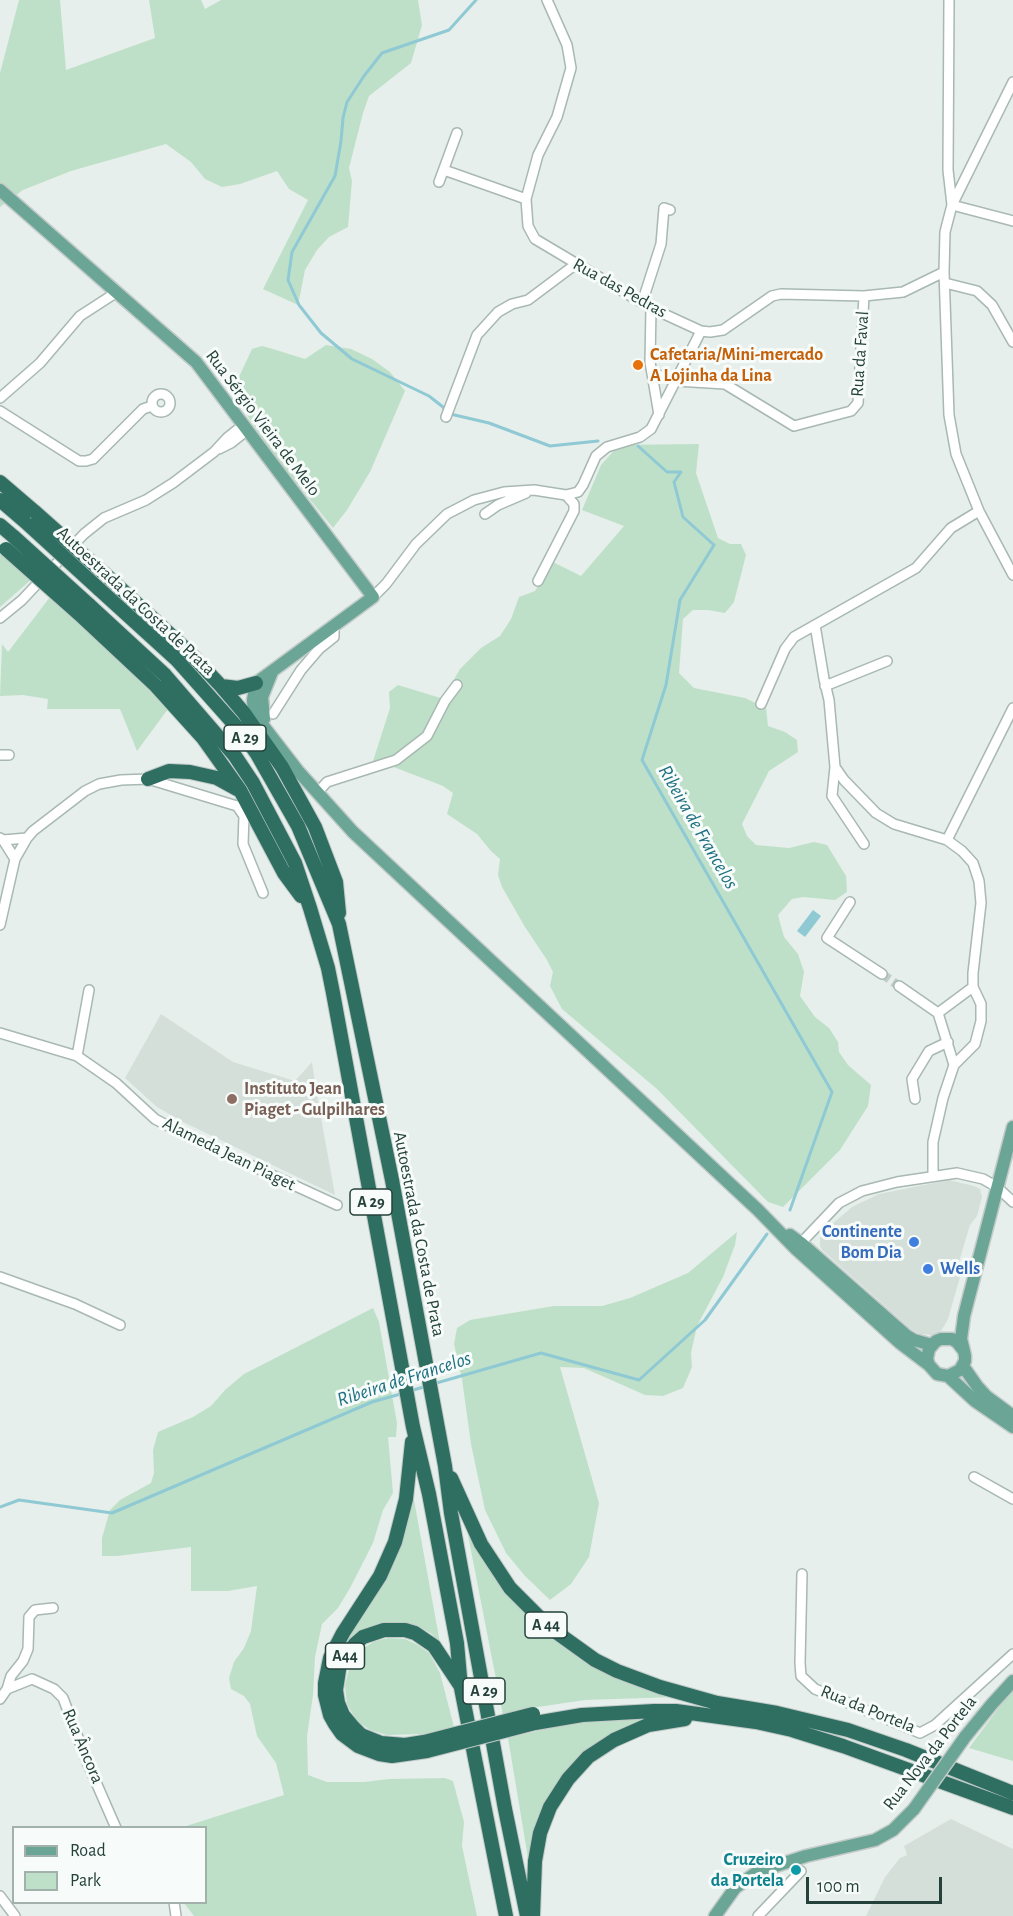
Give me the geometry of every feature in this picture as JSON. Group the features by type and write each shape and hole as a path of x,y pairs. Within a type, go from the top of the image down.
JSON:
{"highway":[{"name":"A 29","path":"0,482 32,519 107,576 188,651 244,713 282,767 315,826 336,882 339,924"},
{"name":"Autoestrada da Costa de Prata","path":"0,500 32,519 99,589 177,660 242,733 298,826 339,924 392,1180 445,1466 459,1558 527,1916"},
{"name":"A 29","path":"0,525 4,544 83,609 208,744 240,790 284,873 310,908"},
{"name":"Autoestrada da Costa de Prata","path":"83,609 165,675 235,756 253,783 295,862 310,908 328,968 397,1345 457,1643 462,1688 506,1916"},
{"path":"221,686 238,688 256,683"},
{"path":"148,779 169,771 190,772 217,778 240,790"},
{"path":"413,1427 406,1499 395,1542 380,1576 336,1646 324,1683 327,1705 335,1724 350,1740 368,1751 379,1754 406,1755 425,1746 579,1706 615,1703 717,1703"},
{"name":"A 44","path":"445,1466 481,1544 510,1588 549,1627 573,1646 617,1671 660,1687 717,1703 777,1713 848,1730 961,1771 1013,1793"},
{"name":"A44","path":"425,1746 381,1743 362,1735 353,1727 343,1715 336,1690 340,1664 347,1653 354,1644 374,1632 395,1629 415,1633 434,1646 462,1688"},
{"path":"534,1719 617,1712 676,1712 756,1722 792,1730 843,1746 1013,1810"},
{"path":"533,1916 535,1861 540,1833 550,1807 568,1779 588,1757 601,1747 630,1732 664,1721 701,1716"},
{"path":"961,1771 1013,1786"}],"main road":[{"name":"Rua Sérgio Vieira de Melo","path":"0,190 196,362 373,597"},
{"path":"373,597 256,683 253,700 254,714 258,721 265,726 298,771 353,832 771,1223 796,1250 900,1343 929,1365 936,1374 948,1376 957,1373 963,1366 964,1352 961,1339 964,1316 1013,1127"},
{"path":"265,726 262,697 272,672"},
{"path":"771,1223 801,1243 914,1340 932,1345 945,1339 964,1316"},
{"path":"945,1339 957,1342 964,1352"},
{"path":"929,1365 928,1354 932,1345"},
{"path":"963,1366 976,1386 1013,1416"},
{"path":"948,1376 975,1401 1013,1427"},
{"name":"Rua Nova da Portela","path":"715,1916 735,1888 758,1872 806,1856 875,1840 893,1830 914,1809 965,1737 1013,1681"}],"street":[{"name":"Rua das Pedras","path":"547,0 567,45 571,69 557,117 538,155 526,199 528,226 535,239 576,264 646,305 701,331"},
{"path":"949,0 948,170 952,205"},
{"path":"1013,82 952,205 945,232 944,273 949,415 956,454 979,511 1013,575"},
{"path":"439,182 457,133"},
{"path":"444,170 526,199"},
{"path":"952,205 1013,221"},
{"path":"659,415 650,362 646,305 662,244 664,208 670,210"},
{"path":"447,414 477,335 498,312 512,304 528,300 576,264"},
{"path":"373,597 386,584 416,544 447,514 474,500 504,492 534,490 566,495 578,492 596,456 607,447 640,437 651,429 701,331 723,330 772,296 782,294 864,296 903,292 944,273"},
{"path":"945,283 977,291 992,305 1013,342"},
{"path":"0,398 40,363 80,316 117,292"},
{"name":"Rua da Faval","path":"652,373 676,381 725,384 794,426 851,411 858,402 864,296"},
{"path":"0,411 79,461 86,462 93,459 143,409 152,406"},
{"path":"229,440 233,412"},
{"path":"0,618 22,600 84,534 104,518 146,500 214,452 237,430 245,428"},
{"path":"229,440 256,444"},
{"path":"485,514 498,505 534,490"},
{"path":"538,581 574,511 574,504 566,495"},
{"path":"761,704 785,649 794,637 916,568 951,528 979,511"},
{"path":"815,625 829,700 835,767 832,796 864,844"},
{"path":"273,714 301,670 319,649 334,637 334,626"},
{"path":"825,686 887,661"},
{"path":"317,793 327,782 396,760 427,736 445,701 457,685"},
{"path":"947,840 1013,708"},
{"path":"835,767 844,780 876,813 894,824 947,840 962,851 973,863 979,881 981,903 973,987 981,1004 981,1021 975,1044 954,1065 943,1098 933,1142 933,1175"},
{"path":"0,925 15,859 27,838 63,808 99,784 121,780 148,779 237,806 243,816 243,844 263,893"},
{"path":"2,839 27,838"},
{"path":"2,839 15,859"},
{"path":"850,902 827,938 882,974"},
{"path":"899,986 938,1013 954,1065"},
{"path":"938,1013 973,987"},
{"path":"77,1056 89,990"},
{"name":"Alameda Jean Piaget","path":"0,1032 77,1056 116,1083 155,1119 337,1205"},
{"path":"915,1099 912,1079 930,1051 948,1041"},
{"path":"801,1243 838,1203 852,1195 897,1182 933,1175 957,1173 983,1179 997,1187 1013,1202"},
{"path":"0,1277 75,1304 120,1325"},
{"path":"974,1477 1013,1499"},
{"name":"Rua da Portela","path":"802,1574 801,1676 815,1689 920,1733 935,1725 1013,1654"},
{"path":"0,1699 7,1689 10,1676 23,1661 28,1649 29,1617 35,1610 53,1608"},
{"path":"7,1689 32,1679 23,1661"},
{"name":"Rua Âncora","path":"32,1679 54,1689 63,1698 88,1764 116,1826"},
{"path":"758,1916 801,1871"},
{"path":"0,1896 10,1903 15,1916"}],"shaded area":[{"name":"Instituto Jean Piaget - Gulpilhares","path":"161,1014 233,1062 295,1081 312,1062 335,1195 183,1122 157,1107 125,1078"},
{"path":"949,1180 980,1189 982,1197 977,1216 970,1225 958,1265 960,1277 948,1319 941,1331 931,1335 921,1334 912,1330 822,1250 820,1238 826,1229 852,1207 879,1194"},
{"path":"951,1819 1013,1849 1013,1916 866,1916 885,1877 900,1858 907,1855 904,1846"}],"green space":[{"path":"19,0 60,0 66,70 155,38 149,0 201,0 205,9 221,0 418,0 422,25 411,63 369,96 363,113 349,168 352,181 348,227 329,237 317,250 305,270 298,305 263,289 308,200 289,189 277,171 240,184 222,187 205,179 191,162 166,144 71,171 23,190 0,207 0,73"},
{"path":"326,345 351,349 372,359 390,372 405,391 370,472 333,528 273,454 229,388 238,379 252,349 262,346 305,359"},
{"path":"699,444 696,473 718,538 730,544 741,544 746,555 734,602 725,613 693,610 683,619 679,673 694,688 745,698 766,708 768,726 785,732 797,740 798,752 769,771 742,824 747,836 756,845 789,848 814,842 827,845 846,876 847,892 835,900 803,897 792,899 778,915 784,937 798,954 804,972 800,996 815,1017 829,1028 838,1042 839,1052 848,1065 871,1085 868,1106 840,1150 783,1207 768,1202 657,1089 562,1009 550,986 553,972 502,887 498,875 500,859 477,834 447,814 453,793 443,786 391,766 377,768 373,761 390,708 389,692 398,685 447,700 450,686 460,669 481,648 500,636 511,619 519,597 535,591 553,562 581,576 624,526 582,510 601,465 619,445"},
{"path":"0,552 32,579 0,607"},
{"path":"50,597 141,679 168,709 137,751 120,709 47,709 48,699 23,695 0,696 2,644 8,652"},
{"path":"737,1232 735,1245 723,1277 697,1326 691,1353 692,1367 683,1388 663,1396 645,1395 584,1368 560,1367 599,1503 589,1557 571,1584 550,1600 525,1576 506,1553 485,1510 454,1344 457,1328 470,1320 554,1306 602,1306 630,1298 688,1273"},
{"path":"373,1308 379,1322 397,1423 396,1437 388,1437 393,1493 383,1510 373,1543 350,1588 338,1608 322,1624 315,1657 313,1695 307,1736 308,1775 327,1782 445,1778 453,1781 464,1822 462,1846 477,1916 194,1916 185,1904 207,1904 207,1826 186,1826 284,1795 276,1763 257,1736 250,1704 244,1696 231,1689 229,1678 234,1662 244,1648 251,1631 257,1586 228,1591 191,1591 191,1547 102,1556 102,1538 110,1510 120,1500 151,1483 154,1473 153,1450 158,1432 193,1417 211,1406 244,1374"},
{"path":"414,1500 440,1643 432,1634 419,1627 388,1622 370,1627 355,1635 340,1653 344,1643 384,1581 398,1551 407,1526 411,1502"},
{"path":"466,1525 537,1622 675,1697 585,1700 531,1708 503,1715"},
{"path":"388,1638 405,1639 429,1653 440,1673 454,1727 423,1734 387,1735 370,1730 356,1720 347,1704 345,1685 350,1665 360,1650 375,1641"},
{"path":"1013,1691 1013,1761 969,1748 1000,1706"},
{"path":"658,1717 574,1765 529,1864 508,1738 542,1728 584,1721"}],"water":[{"path":"813,910 821,916 805,937 797,931"}],"waterway":[{"name":"Ribeira de Francelos","path":"476,0 449,30 382,53 364,76 347,102 335,176 292,252 288,280 299,305 321,333 352,359 429,396 443,407 446,413 489,423 550,446 598,441"},
{"name":"Ribeira de Francelos","path":"638,446 667,472 681,472 674,482 683,517 714,545 680,600 666,685 642,760 832,1092 790,1210"},
{"name":"Ribeira de Francelos","path":"433,1384 541,1353 639,1380 705,1320 767,1234"},
{"name":"Ribeira de Francelos","path":"410,1391 427,1386"},
{"name":"Ribeira de Francelos","path":"0,1507 19,1500 112,1513 372,1402 404,1393"}],"tunnel":[{"path":"882,974 899,986"}],"place":[{"name":"Cafetaria/Mini-mercado A Lojinha da Lina","path":"638,365"},
{"name":"Instituto Jean Piaget - Gulpilhares","path":"232,1099"},
{"name":"Continente Bom Dia","path":"914,1242"},
{"name":"Wells","path":"928,1269"},
{"name":"Cruzeiro da Portela","path":"796,1870"}]}
